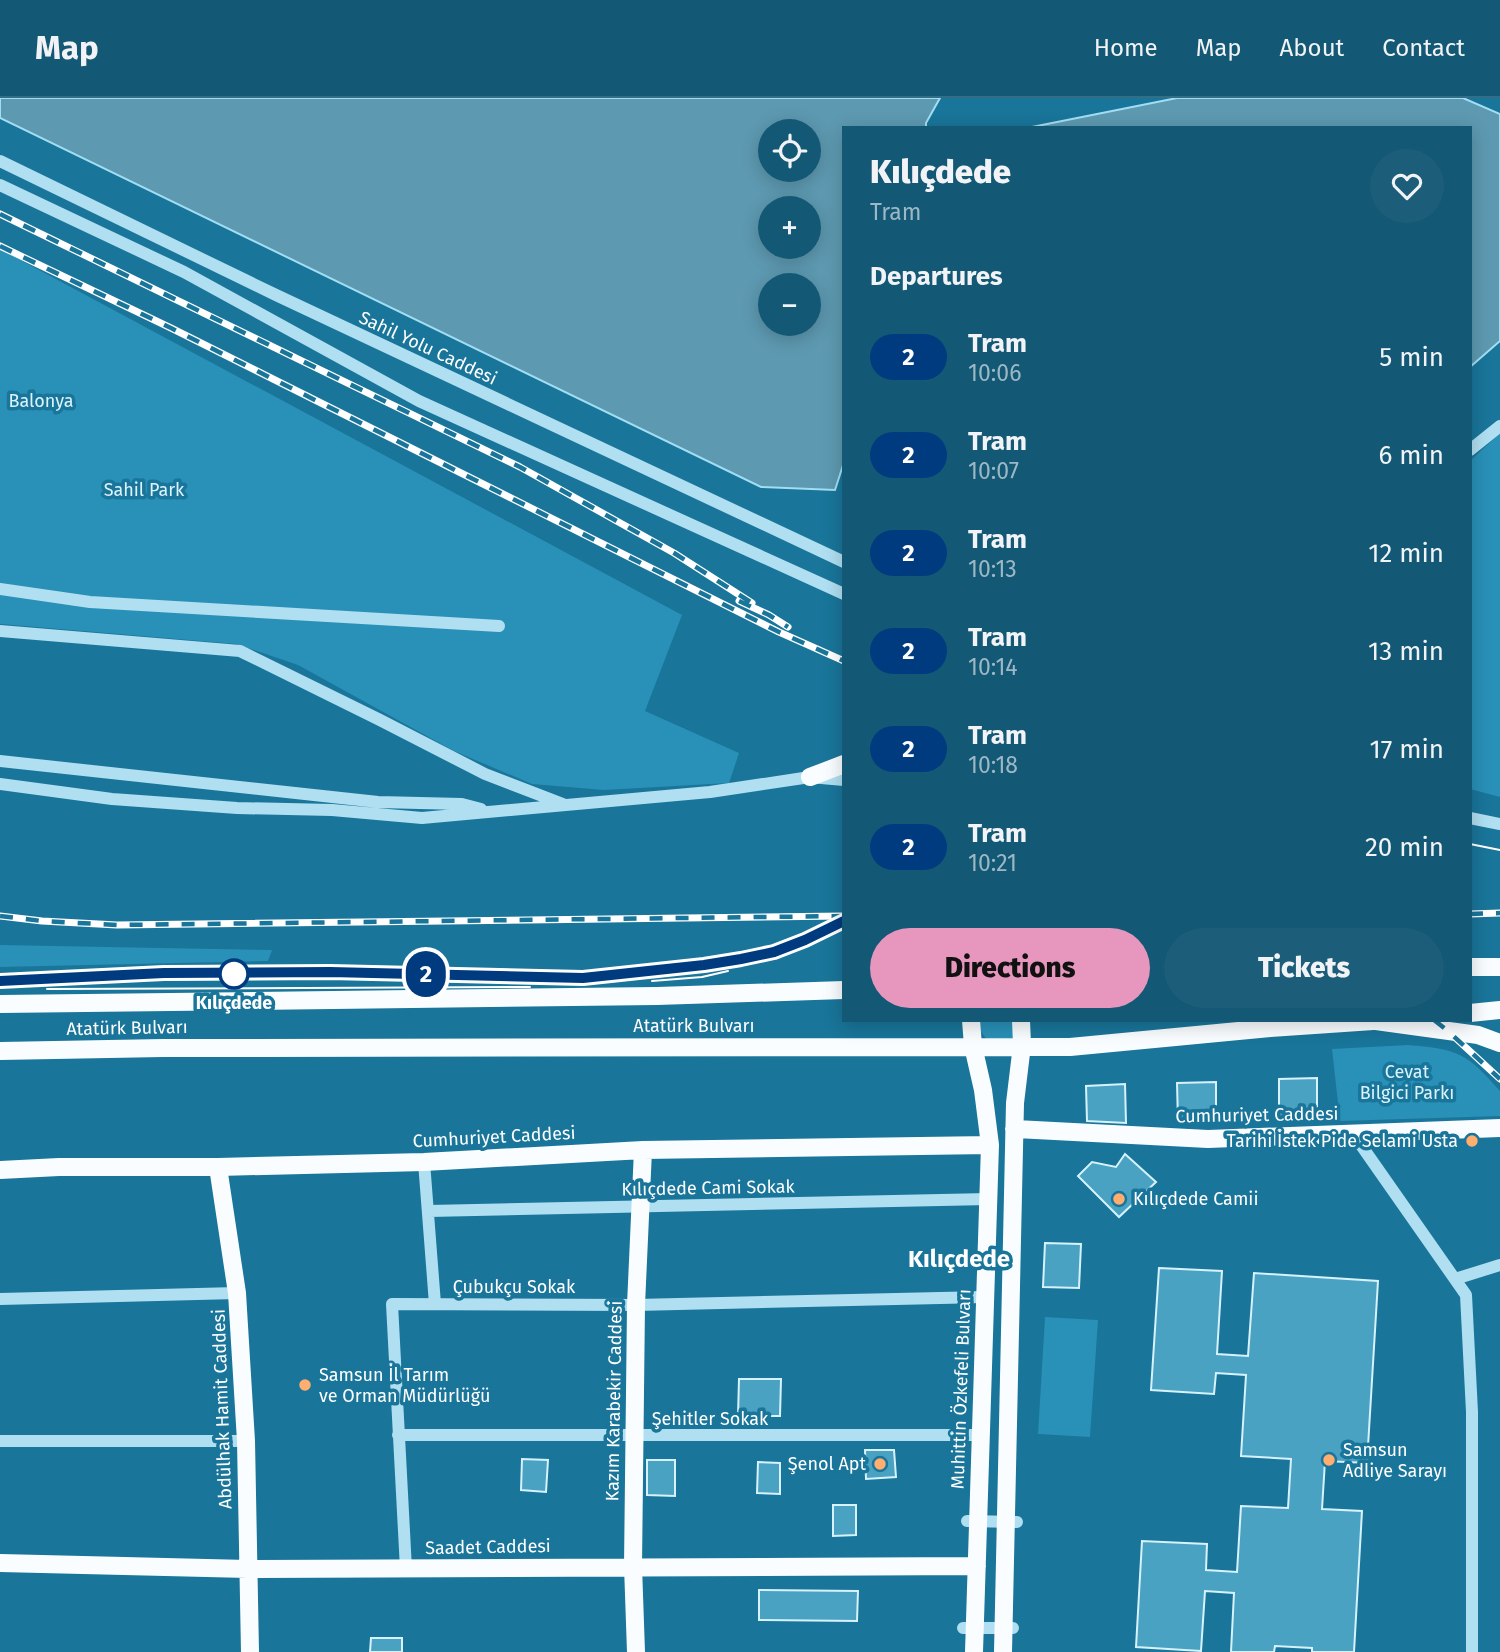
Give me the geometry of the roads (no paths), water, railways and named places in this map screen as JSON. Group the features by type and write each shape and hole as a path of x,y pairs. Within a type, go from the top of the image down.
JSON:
{"main road":[{"path":"810,778 842,765"},
{"path":"1472,967 1500,967"},
{"name":"Atatürk Bulvarı","path":"0,1004 657,996 842,990"},
{"path":"1472,1013 1500,1010"},
{"name":"Muhittin Özkefeli Bulvarı","path":"971,1022 973,1046 984,1090 990,1145 981,1435 972,1521 977,1566 969,1628 974,1652"},
{"path":"1003,1652 1008,1628 1014,1129 1022,1045 1021,1022"},
{"name":"Atatürk Bulvarı","path":"0,1051 163,1048 1070,1047 1270,1028 1366,1022"},
{"name":"Atatürk Bulvarı","path":"1389,1022 1478,1035 1500,1043"},
{"name":"Cumhuriyet Caddesi","path":"1014,1129 1208,1139 1500,1128"},
{"name":"Cumhuriyet Caddesi","path":"0,1170 424,1162 643,1150 990,1145"},
{"name":"Kazım Karabekir Caddesi","path":"636,1652 633,1566 634,1436 636,1305 643,1150"},
{"name":"Abdülhak Hamit Caddesi","path":"218,1167 237,1293 246,1441 250,1652"},
{"name":"Saadet Caddesi","path":"0,1563 248,1569 977,1566"}],"street":[{"name":"Sahil Yolu Caddesi","path":"0,161 325,318 842,561"},
{"path":"0,184 184,272 419,401 842,593"},
{"path":"1472,448 1500,426"},
{"path":"0,589 90,602 499,626"},
{"path":"0,631 240,652 485,774 567,806"},
{"path":"0,761 377,802 462,804 488,811"},
{"path":"0,784 112,799 237,808 332,810 422,818 710,792 810,778 842,780"},
{"path":"1472,818 1500,824"},
{"path":"1354,1135 1466,1295 1472,1412 1472,1652"},
{"path":"424,1162 435,1304"},
{"name":"Kılıçdede Cami Sokak","path":"429,1211 989,1199"},
{"path":"1455,1279 1500,1265"},
{"path":"0,1299 237,1293"},
{"name":"Çubukçu Sokak","path":"407,1569 392,1304 636,1305 985,1297"},
{"name":"Şehitler Sokak","path":"398,1435 981,1435"},
{"path":"0,1441 246,1441"},
{"path":"972,1521 1011,1522"},
{"path":"969,1628 1008,1628"}],"tram line":[{"path":"1472,844 1500,850"},
{"path":"0,981 119,974 330,972 583,978 704,966 774,952 842,922"},
{"name":"2","path":"0,981 119,974 330,972 583,978 704,965 774,952 842,922"},
{"path":"652,981 702,977 728,971"},
{"path":"47,989 530,987"}],"railway":[{"path":"0,214 520,467 674,553 752,603"},
{"path":"0,246 171,328 779,632 842,660"},
{"path":"739,601 788,627"},
{"path":"1472,914 1500,913"},
{"path":"0,916 117,925 842,916"},
{"path":"1437,1022 1500,1079"}],"place":[{"name":"Kılıçdede","path":"234,974"},
{"name":"Tarihi İstek Pide Selami Usta","path":"1472,1141"},
{"name":"Kılıçdede Camii","path":"1119,1199"},
{"name":"Samsun İl Tarım ve Orman Müdürlüğü","path":"305,1385"},
{"name":"Samsun Adliye Sarayı","path":"1329,1460"},
{"name":"Şenol Apt","path":"880,1464"}],"district":[{"name":"Kılıçdede","path":"959,1259"}],"park label":[{"name":"Balonya","path":"41,401"},
{"name":"Sahil Park","path":"144,490"},
{"name":"Cevat Bilgici Parkı","path":"1407,1082"}]}
